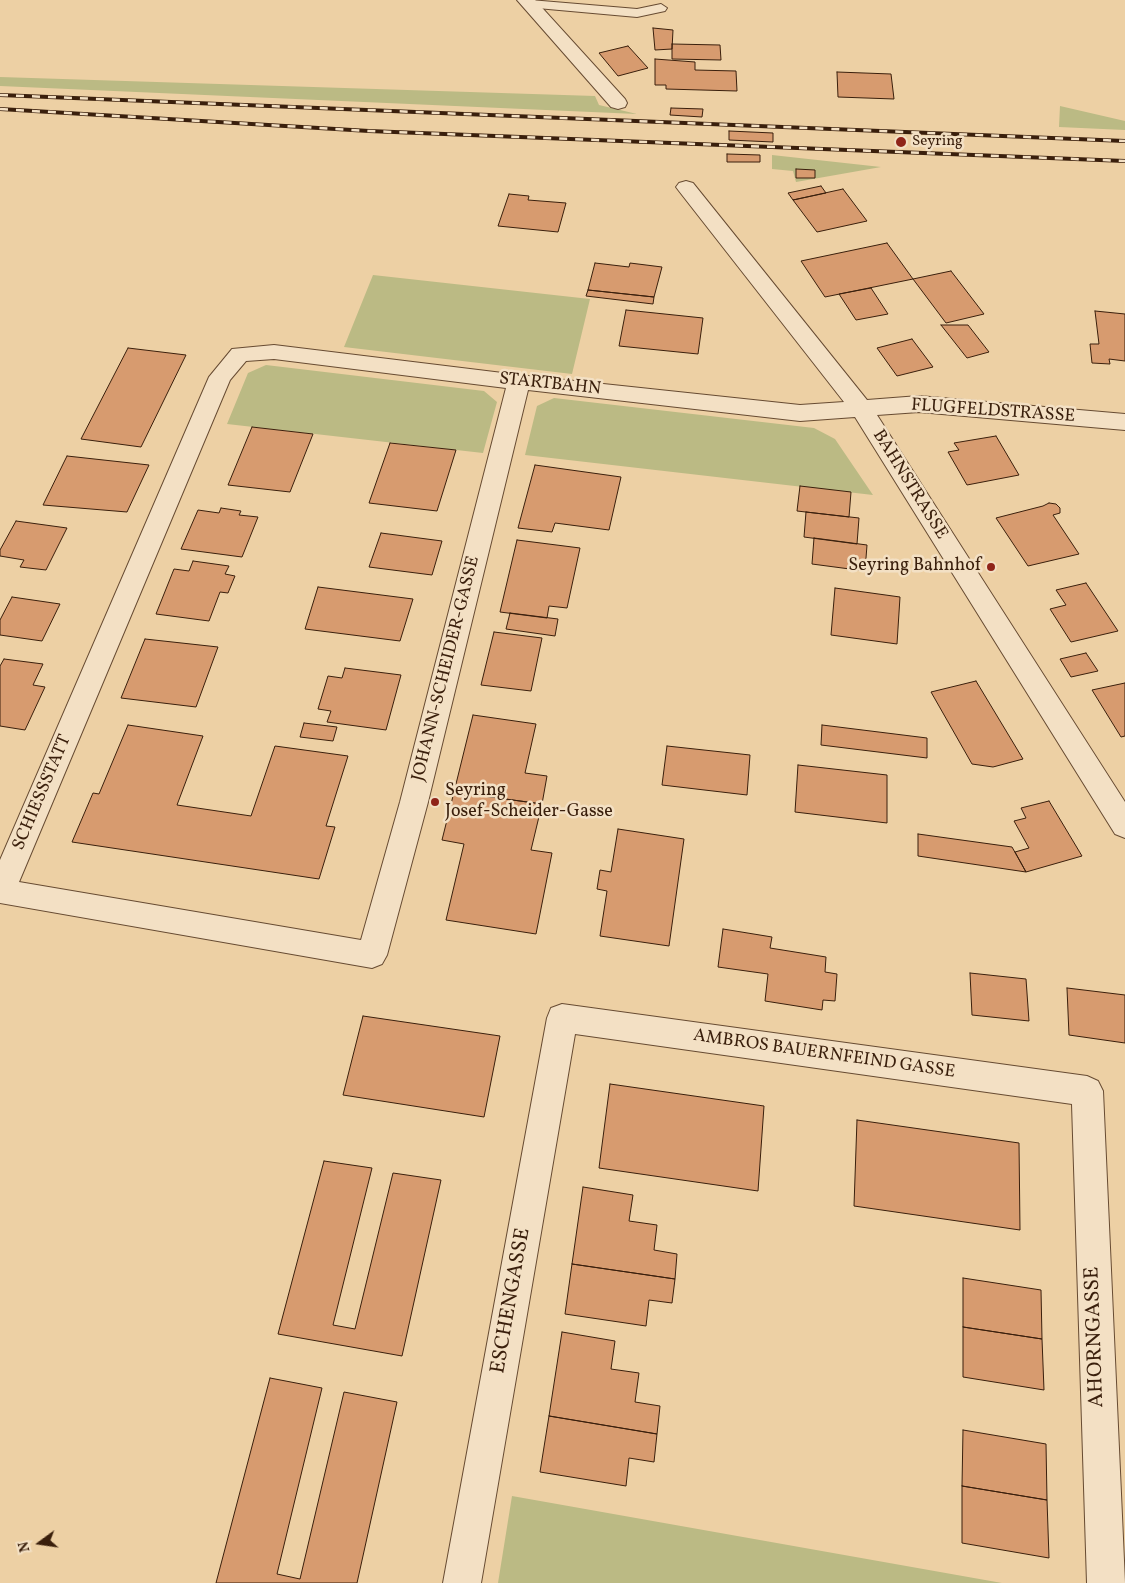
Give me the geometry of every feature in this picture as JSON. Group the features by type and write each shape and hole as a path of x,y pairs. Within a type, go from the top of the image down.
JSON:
{"street":[{"path":"528,2 618,103"},
{"name":"BAHNSTRASSE","path":"686,187 861,408 1125,826"},
{"name":"STARTBAHN","path":"240,354 274,352 518,382 800,413 861,408"},
{"name":"SCHIESSSTATT","path":"240,354 220,377 1,892 372,955"},
{"name":"JOHANN-SCHEIDER-GASSE","path":"372,955 414,802 518,382"},
{"name":"FLUGFELDSTRASSE","path":"861,408 919,404 1125,422"},
{"name":"AMBROS BAUERNFEIND GASSE","path":"562,1018 1087,1091"},
{"name":"ESCHENGASSE","path":"462,1583 562,1018"},
{"name":"AHORNGASSE","path":"1087,1091 1106,1583"}],"lane":[{"path":"528,2 638,13 661,8"}],"shaded area":[{"path":"0,77 595,96 599,105 637,114 0,86"},
{"path":"1060,106 1125,121 1125,130 1059,127"},
{"path":"772,155 881,167 796,182 793,171 772,169"},
{"path":"373,275 590,299 572,374 344,347"},
{"path":"266,365 484,391 497,402 483,453 227,424 248,373"},
{"path":"554,398 814,428 835,439 873,495 525,455 537,406"},
{"path":"512,1496 1002,1583 498,1583"}],"building":[{"path":"653,28 673,30 672,49 655,50"},
{"path":"672,44 720,45 721,60 672,59"},
{"path":"628,46 648,68 618,76 599,53"},
{"path":"655,59 695,62 695,70 736,71 737,91 666,89 666,85 655,85"},
{"path":"837,72 891,74 894,99 838,97"},
{"path":"671,108 703,109 702,117 670,115"},
{"path":"729,131 773,133 773,142 729,140"},
{"path":"727,154 760,155 760,162 727,162"},
{"path":"796,169 815,170 815,178 796,178"},
{"path":"821,186 826,193 793,200 788,193"},
{"path":"843,189 867,221 817,232 793,200"},
{"path":"509,194 529,196 528,200 566,203 558,232 498,226"},
{"path":"887,243 913,279 825,297 801,261"},
{"path":"595,263 629,267 630,263 662,267 654,297 588,290"},
{"path":"951,271 984,314 946,323 913,279"},
{"path":"871,288 888,314 856,320 839,294"},
{"path":"588,290 654,297 653,304 586,296"},
{"path":"626,310 703,318 698,354 619,346"},
{"path":"1095,311 1125,314 1125,361 1109,359 1110,364 1092,363 1090,344 1099,344"},
{"path":"941,325 968,325 989,352 967,358"},
{"path":"912,339 933,367 897,376 877,348"},
{"path":"128,348 186,355 141,447 81,439"},
{"path":"252,427 313,434 290,492 228,485"},
{"path":"996,436 1019,475 967,485 948,452 959,450 954,443"},
{"path":"390,443 456,450 437,511 369,503"},
{"path":"67,456 149,465 127,512 43,505"},
{"path":"535,465 621,477 609,530 555,523 552,532 518,528"},
{"path":"800,486 851,492 849,517 797,511"},
{"path":"1049,503 1056,504 1060,508 1060,513 1053,515 1079,554 1028,566 996,518"},
{"path":"221,508 241,511 239,515 258,517 242,557 181,549 198,510 219,513"},
{"path":"806,512 859,518 857,544 804,537"},
{"path":"16,521 67,528 46,570 20,567 24,560 0,556 0,550"},
{"path":"381,533 442,541 432,575 369,567"},
{"path":"814,538 867,545 865,571 812,564"},
{"path":"517,540 580,548 567,608 549,606 547,618 500,612"},
{"path":"193,561 229,566 225,574 235,576 228,593 220,592 209,621 156,614 174,569 189,571"},
{"path":"1086,583 1118,631 1071,642 1050,609 1066,605 1056,590"},
{"path":"318,587 413,599 400,641 305,629"},
{"path":"835,588 900,597 897,644 831,635"},
{"path":"12,597 60,604 42,641 0,635 0,620"},
{"path":"510,613 558,619 555,636 506,629"},
{"path":"494,632 542,638 531,691 481,685"},
{"path":"145,639 218,647 196,707 121,698"},
{"path":"1086,653 1098,671 1071,677 1060,659"},
{"path":"4,659 43,664 33,685 45,687 25,730 0,726 0,666"},
{"path":"345,668 401,675 386,730 327,722 331,711 318,709 328,676 342,678"},
{"path":"976,681 1023,759 993,767 972,764 931,692"},
{"path":"1125,683 1125,736 1121,737 1092,690"},
{"path":"473,715 536,724 525,773 547,776 542,804 454,792"},
{"path":"304,723 337,727 333,741 300,737"},
{"path":"128,725 203,736 177,805 251,816 275,746 348,756 326,826 335,827 319,879 72,842 93,793 99,794"},
{"path":"822,725 927,738 927,758 821,745"},
{"path":"667,746 750,755 747,795 662,785"},
{"path":"798,765 887,775 887,823 795,812"},
{"path":"454,792 542,804 531,850 552,853 536,934 446,920 464,844 442,840"},
{"path":"1049,801 1082,856 1026,872 1015,852 1029,848 1014,821 1026,818 1021,808"},
{"path":"618,829 684,839 669,946 600,936 607,891 597,889 600,870 611,872"},
{"path":"918,834 1012,847 1026,872 918,856"},
{"path":"723,929 772,937 770,948 826,957 825,972 837,974 835,1001 823,1000 822,1010 765,1001 768,974 718,967"},
{"path":"970,973 1026,979 1029,1021 972,1015"},
{"path":"1067,988 1125,995 1125,1043 1069,1035"},
{"path":"363,1016 500,1036 484,1117 343,1095"},
{"path":"610,1084 764,1106 758,1191 599,1168"},
{"path":"857,1120 1019,1143 1020,1230 854,1206"},
{"path":"324,1161 372,1168 333,1325 355,1329 393,1173 441,1180 402,1356 278,1334"},
{"path":"583,1187 633,1195 629,1221 657,1225 654,1250 677,1254 675,1279 572,1264"},
{"path":"572,1264 675,1279 672,1303 649,1300 646,1326 565,1314"},
{"path":"963,1278 1041,1290 1042,1339 963,1327"},
{"path":"963,1327 1042,1339 1044,1390 963,1377"},
{"path":"562,1332 615,1341 611,1369 639,1373 635,1402 660,1406 657,1434 549,1416"},
{"path":"270,1378 322,1388 277,1574 300,1579 344,1392 397,1402 357,1583 216,1583"},
{"path":"549,1416 657,1434 654,1462 629,1458 626,1486 540,1472"},
{"path":"963,1430 1046,1444 1047,1500 962,1486"},
{"path":"962,1486 1047,1500 1049,1558 962,1543"}],"railway":[{"path":"0,95 1125,141"},
{"path":"0,109 369,131 1125,161"}],"place":[{"name":"Seyring","path":"901,142"},
{"name":"Seyring Bahnhof","path":"991,567"},
{"name":"Seyring Josef-Scheider-Gasse","path":"435,802"}]}
